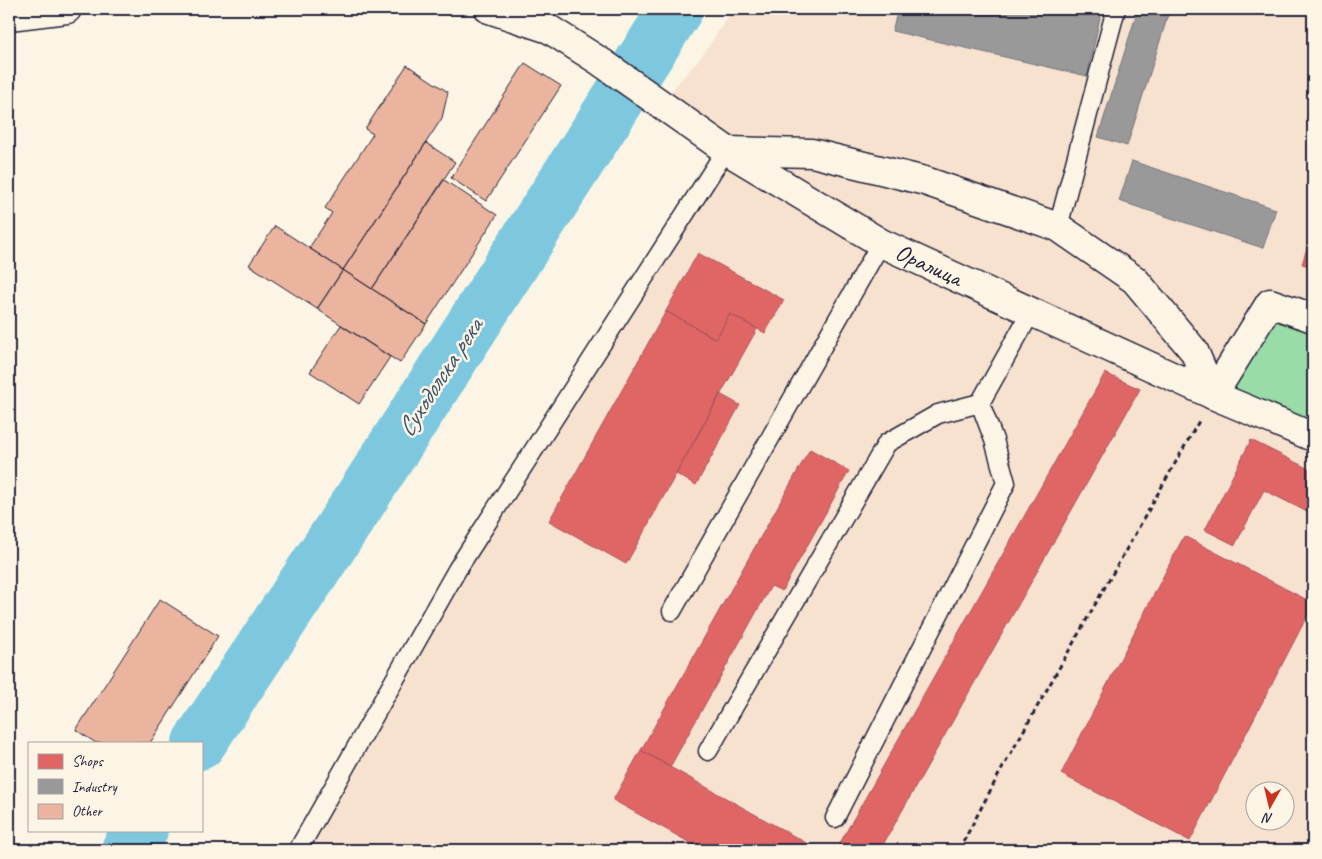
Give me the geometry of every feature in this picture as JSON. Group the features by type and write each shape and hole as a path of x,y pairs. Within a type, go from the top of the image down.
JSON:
{"street":[{"path":"9,16 67,9"},
{"name":"Оралица","path":"489,9 549,29 601,62 726,150 881,242 1213,396 1313,437"},
{"path":"726,150 812,153 925,182 1058,227 1135,280 1194,351 1213,396"},
{"path":"1213,396 1270,303 1313,318"}],"lane":[{"path":"1058,227 1116,9"},
{"path":"298,850 458,568 726,150"},
{"path":"672,611 881,242"},
{"path":"708,751 887,443 938,414 980,403 1031,312"},
{"path":"835,818 1006,483 994,440 980,403"}],"path":[{"path":"959,850 998,776 1213,396"}],"shaded area":[{"path":"733,9 1313,9 1313,850 298,850 458,568 726,151 661,103 704,53"}],"green space":[{"path":"1270,303 1313,318 1313,437 1213,395"}],"building: Shops":[{"path":"1313,232 1313,267 1302,264"},
{"path":"698,253 784,300 765,333 730,314 716,339 666,311"},
{"path":"666,311 716,339 730,314 757,329 626,564 549,521"},
{"path":"1105,373 1140,389 880,850 836,850"},
{"path":"720,394 740,405 696,485 676,474"},
{"path":"1251,440 1313,471 1313,515 1264,490 1235,545 1205,530"},
{"path":"810,449 849,471 782,591 771,586 670,767 641,750"},
{"path":"1184,536 1313,603 1190,841 1061,774"},
{"path":"641,750 819,850 703,850 613,800"}],"building: Industry":[{"path":"898,9 1102,9 1087,76 892,31"},
{"path":"1138,9 1170,9 1127,146 1098,137"},
{"path":"1132,161 1276,209 1263,248 1119,201"}],"building: Other":[{"path":"525,63 561,86 486,201 451,178"},
{"path":"407,65 448,92 442,118 343,270 309,248 332,213 325,208 373,134 365,129"},
{"path":"426,143 455,162 372,289 343,270"},
{"path":"444,180 497,215 426,324 372,289"},
{"path":"275,226 343,270 317,309 249,265"},
{"path":"343,270 426,324 400,363 317,309"},
{"path":"341,325 390,357 359,404 310,372"},
{"path":"160,599 218,636 151,742 94,742 76,730"}],"waterway":[{"name":"Суходолска река","path":"200,742 355,508 676,9"},
{"name":"Суходолска река","path":"128,850 140,832"}]}
